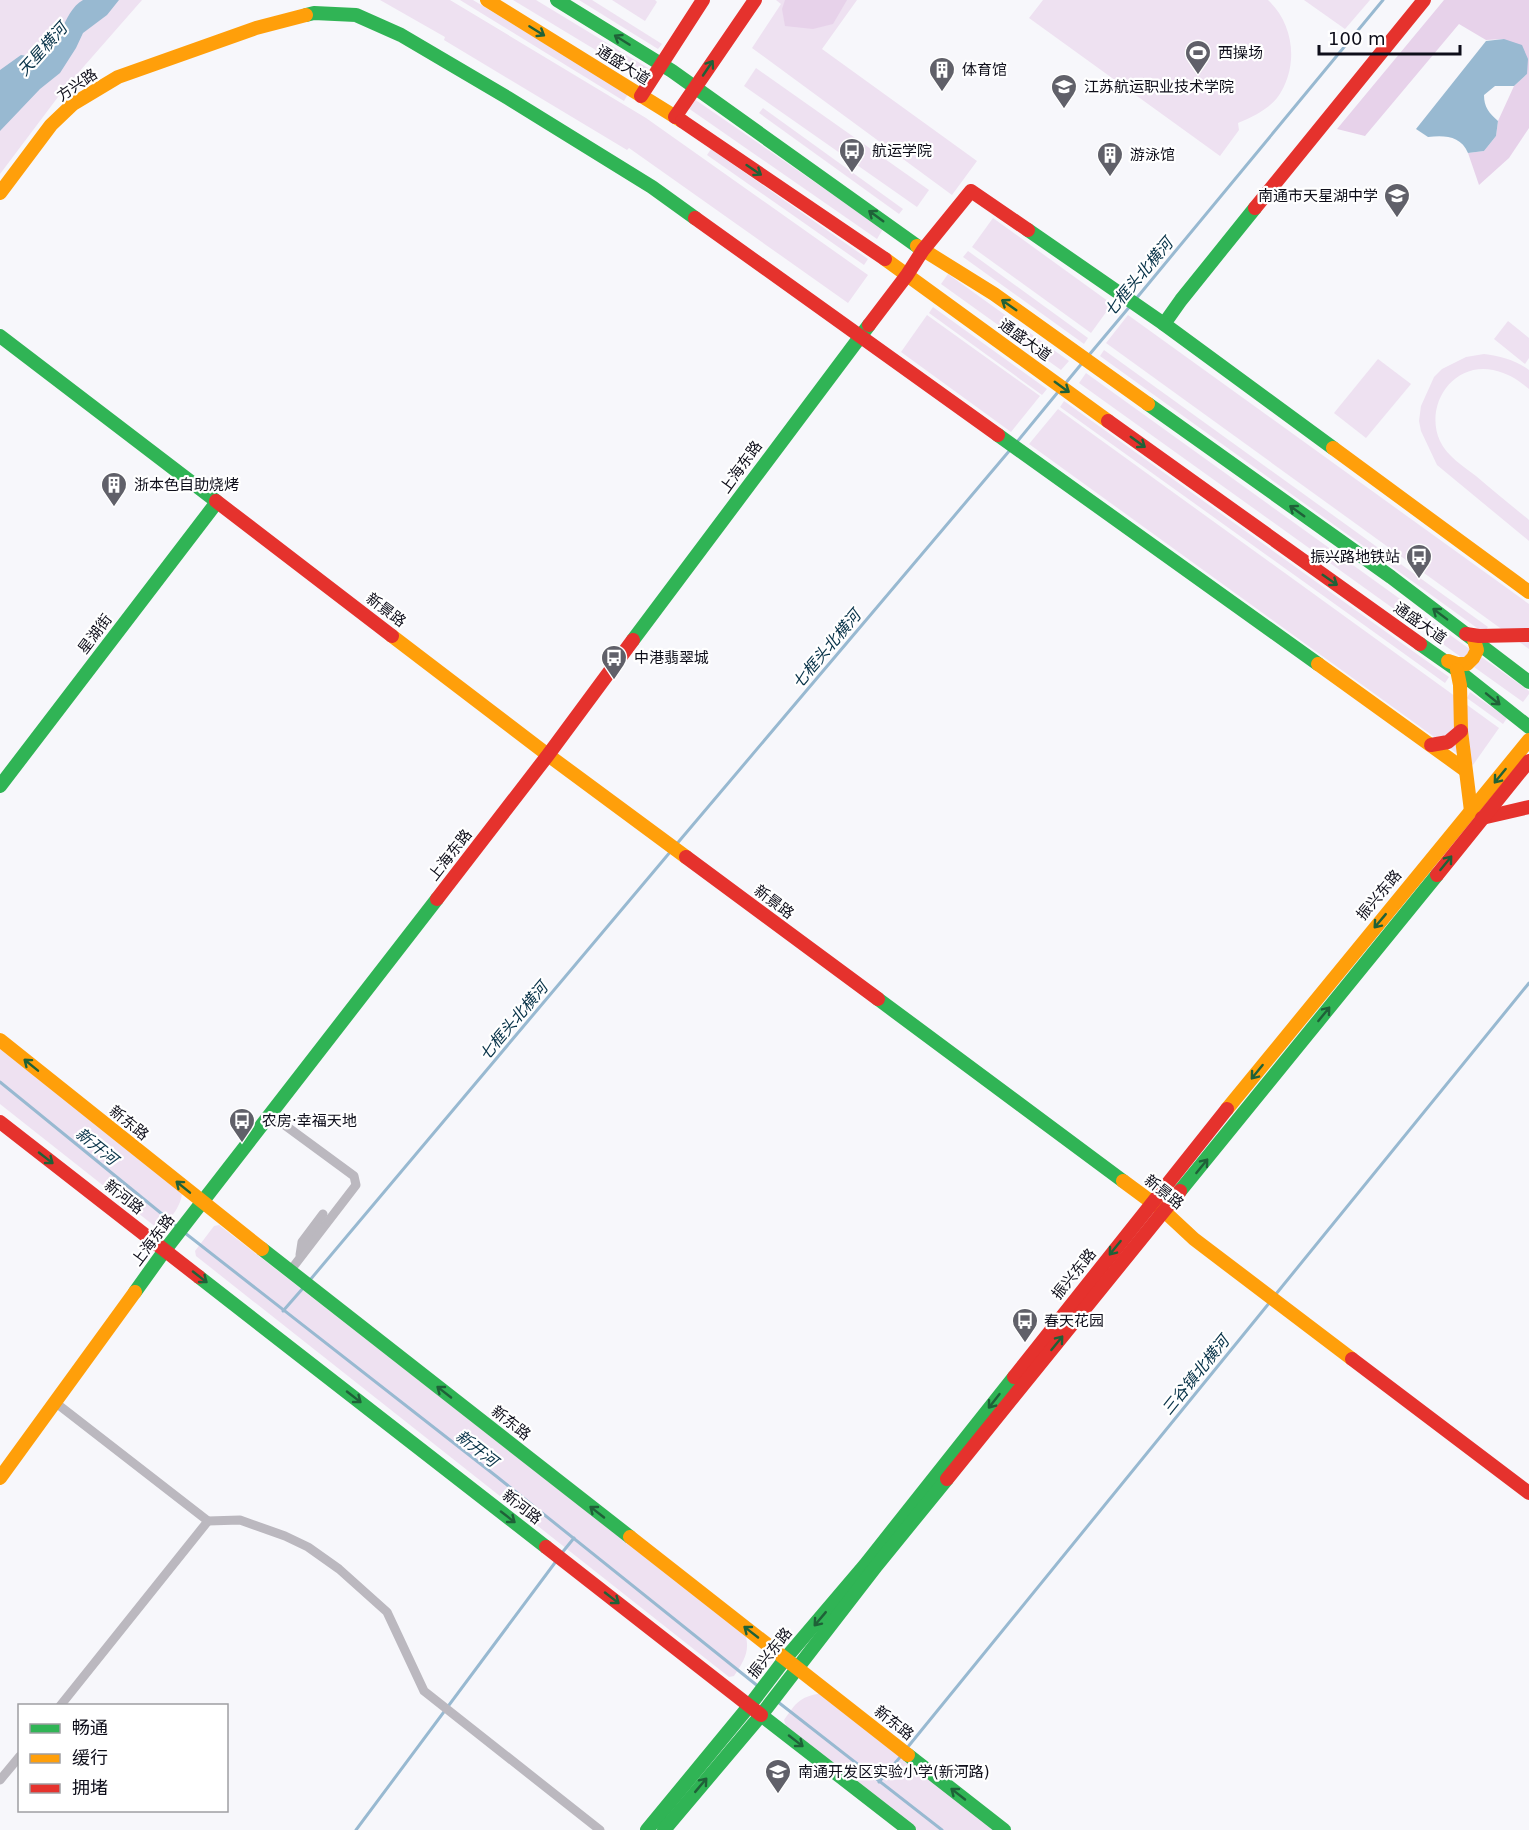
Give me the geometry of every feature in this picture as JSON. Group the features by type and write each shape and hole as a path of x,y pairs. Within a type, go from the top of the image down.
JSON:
{"street":[{"name":"通盛大道","path":"487,0 706,136 907,274 1090,408 1442,659 1529,727"},
{"name":"通盛大道","path":"558,0 662,64 923,250 994,294 1390,577 1529,682"},
{"path":"641,96 703,0"},
{"path":"675,117 755,0"},
{"path":"1424,0 1163,323 1529,592"},
{"name":"方兴路","path":"0,193 51,125 73,104 118,77 256,28 314,13 356,15 401,35 652,187 1465,770"},
{"name":"上海东路","path":"0,1478 165,1250 548,754 923,250 971,191 1163,323"},
{"name":"新景路","path":"0,336 548,754 1152,1202 1194,1239 1529,1493"},
{"name":"星湖街","path":"0,786 217,502"},
{"path":"1442,659 1457,664 1467,664 1477,650 1470,637 1529,635"},
{"path":"1457,670 1465,770 1477,815 1526,811"},
{"path":"1431,746 1446,744 1454,740 1461,731"},
{"name":"振兴东路","path":"664,1830 766,1709 884,1556 1165,1212 1477,815 1529,740"},
{"name":"振兴东路","path":"647,1830 785,1659 865,1565 1152,1202 1361,944 1529,761"},
{"name":"新东路","path":"0,1040 203,1203 1004,1830"},
{"path":"271,1115 354,1176 356,1185 300,1258 293,1273"},
{"name":"新河路","path":"0,1122 554,1553 766,1709 909,1830"},
{"path":"300,1258 302,1242 323,1214"},
{"path":"56,1403 208,1521 240,1520 285,1536 308,1547 339,1569 387,1612 424,1691 600,1830"},
{"path":"62,1704 208,1521"},
{"path":"0,1780 18,1758"}],"shaded area":[{"path":"0,0 142,0 64,89 0,174"},
{"path":"380,0 450,0 646,118 868,275 848,303 629,148 627,150 444,40 445,37"},
{"path":"460,0 473,0 628,94 624,101"},
{"path":"513,0 536,0 648,68 642,78"},
{"path":"579,0 592,0 662,44 658,49"},
{"path":"612,0 655,0 657,2 645,21"},
{"path":"776,0 857,0 822,49 977,161 952,195 752,48 781,4"},
{"path":"785,0 847,0 833,24 813,29 785,26 782,9"},
{"name":"西操场","path":"1043,0 1268,0 1277,10 1289,34 1291,60 1289,74 1277,98 1269,106 1238,123 1239,130 1220,156 1029,18"},
{"path":"1304,0 1370,0 1345,29"},
{"path":"1444,0 1529,0 1529,128 1509,158 1479,185 1468,153 1484,151 1496,136 1498,121 1514,86 1527,74 1504,39 1486,40 1459,24 1365,136 1337,129"},
{"path":"756,68 929,190 917,207 744,86"},
{"path":"684,92 883,229 877,239 678,101"},
{"path":"763,108 903,209 899,214 759,113"},
{"path":"711,149 868,259 864,265 707,155"},
{"path":"993,218 1112,304 1091,333 972,247"},
{"path":"968,251 1088,338 1084,344 963,257"},
{"path":"948,274 1069,361 1061,370 941,284"},
{"path":"933,307 1047,389 1042,395 929,313"},
{"path":"927,315 1040,396 1011,432 901,352"},
{"path":"1128,315 1529,604 1529,649 1106,343"},
{"path":"1508,321 1529,338 1529,358 1525,364 1494,339"},
{"path":"1104,350 1488,627 1484,633 1100,356"},
{"path":"1484,354 1508,359 1529,370 1529,389 1512,377 1498,371 1478,369 1465,373 1445,389 1436,414 1436,428 1440,441 1451,456 1529,520 1529,541 1437,465 1421,431 1419,421 1421,406 1434,377 1442,369 1466,357"},
{"path":"1378,359 1411,384 1366,438 1334,413"},
{"path":"1086,373 1471,650 1465,660 1079,383"},
{"path":"1064,401 1449,677 1445,683 1060,407"},
{"path":"1058,409 1499,728 1473,765 1029,444"},
{"path":"1480,656 1529,691 1523,702 1474,667"},
{"path":"1470,692 1507,718 1503,724 1467,698"},
{"path":"0,1049 182,1192 177,1208 166,1222 157,1228 0,1104"},
{"path":"219,1225 745,1634 747,1651 734,1676 729,1677 196,1256 195,1251 214,1226"},
{"path":"821,1693 994,1830 917,1830 787,1729 784,1720 795,1705 807,1697"}],"water":[{"path":"83,0 119,0 107,15 83,33 60,73 40,89 0,131 0,70 21,55 35,58 43,55 50,49 70,13"},
{"path":"1504,39 1522,45 1528,59 1527,74 1514,86 1495,86 1484,95 1488,110 1498,121 1496,136 1484,151 1468,153 1457,140 1440,136 1428,137 1416,129 1486,41"}],"waterway":[{"name":"七框头北横河","path":"1135,300 1383,0"},
{"name":"七框头北横河","path":"1089,355 1131,305"},
{"name":"七框头北横河","path":"1064,385 1083,362"},
{"name":"七框头北横河","path":"1016,443 1058,392"},
{"name":"七框头北横河","path":"675,846 1010,450"},
{"name":"七框头北横河","path":"310,1280 671,851"},
{"name":"三谷镇北横河","path":"1276,1294 1529,983"},
{"name":"新开河","path":"0,1082 178,1227"},
{"name":"新开河","path":"185,1233 496,1476 759,1687"},
{"name":"七框头北横河","path":"283,1311 304,1287"},
{"name":"三谷镇北横河","path":"907,1748 1270,1302"},
{"path":"561,1554 574,1538"},
{"path":"356,1830 557,1560"},
{"name":"新开河","path":"778,1702 942,1830"},
{"name":"三谷镇北横河","path":"879,1782 901,1756"}],"traffic: fast":[{"path":"557,0 672,71 917,246"},
{"path":"306,15 314,13 356,15 401,35 652,187 695,218"},
{"path":"1255,208 1164,324 1333,448"},
{"path":"1028,230 1164,324"},
{"path":"633,640 869,325"},
{"path":"0,336 216,501"},
{"path":"1148,404 1391,577 1529,682"},
{"path":"998,435 1318,664"},
{"path":"0,786 217,502"},
{"path":"1420,644 1529,727"},
{"path":"1180,1191 1437,875"},
{"path":"135,1292 165,1250 437,899"},
{"path":"878,999 1123,1181"},
{"path":"262,1249 630,1537"},
{"path":"199,1277 546,1547"},
{"path":"647,1830 785,1659 865,1565 1014,1377"},
{"path":"664,1830 762,1714 877,1565 947,1479"},
{"path":"761,1715 909,1830"},
{"path":"908,1755 1004,1830"}],"traffic: slow":[{"path":"487,0 682,121"},
{"path":"0,193 51,125 73,104 118,77 256,28 306,15"},
{"path":"917,246 994,294 1148,404"},
{"path":"885,259 1108,421"},
{"path":"1333,448 1529,592"},
{"path":"392,636 686,857"},
{"path":"1448,661 1467,664 1477,650 1474,640"},
{"path":"1318,664 1465,770"},
{"path":"1457,670 1460,685 1461,731 1471,811"},
{"path":"1227,1109 1529,740"},
{"path":"0,1040 262,1249"},
{"path":"1123,1181 1165,1212 1194,1239 1352,1359"},
{"path":"0,1478 135,1292"},
{"path":"630,1537 908,1755"}],"traffic: jam":[{"path":"641,96 703,0"},
{"path":"675,117 755,0"},
{"path":"1255,208 1424,0"},
{"path":"682,121 885,259"},
{"path":"869,325 923,250 971,191 1028,230"},
{"path":"695,218 998,435"},
{"path":"1108,421 1420,644"},
{"path":"216,501 392,636"},
{"path":"1466,634 1529,635"},
{"path":"437,899 633,640"},
{"path":"1431,745 1448,742 1461,731"},
{"path":"1437,875 1529,761"},
{"path":"1482,818 1529,807"},
{"path":"686,857 878,999"},
{"path":"1014,1377 1227,1109"},
{"path":"0,1122 199,1277"},
{"path":"947,1479 1180,1191"},
{"path":"1352,1359 1529,1493"},
{"path":"546,1547 761,1715"}],"place":[{"name":"西操场","path":"1198,76"},
{"name":"体育馆","path":"942,93"},
{"name":"江苏航运职业技术学院","path":"1064,110"},
{"name":"航运学院","path":"852,174"},
{"name":"游泳馆","path":"1110,178"},
{"name":"南通市天星湖中学","path":"1397,219"},
{"name":"浙本色自助烧烤","path":"114,508"},
{"name":"振兴路地铁站","path":"1419,580"},
{"name":"中港翡翠城","path":"614,681"},
{"name":"农房·幸福天地","path":"242,1144"},
{"name":"春天花园","path":"1025,1344"},
{"name":"南通开发区实验小学(新河路)","path":"778,1795"}],"water label":[{"name":"天星横河","path":"42,49"}]}
